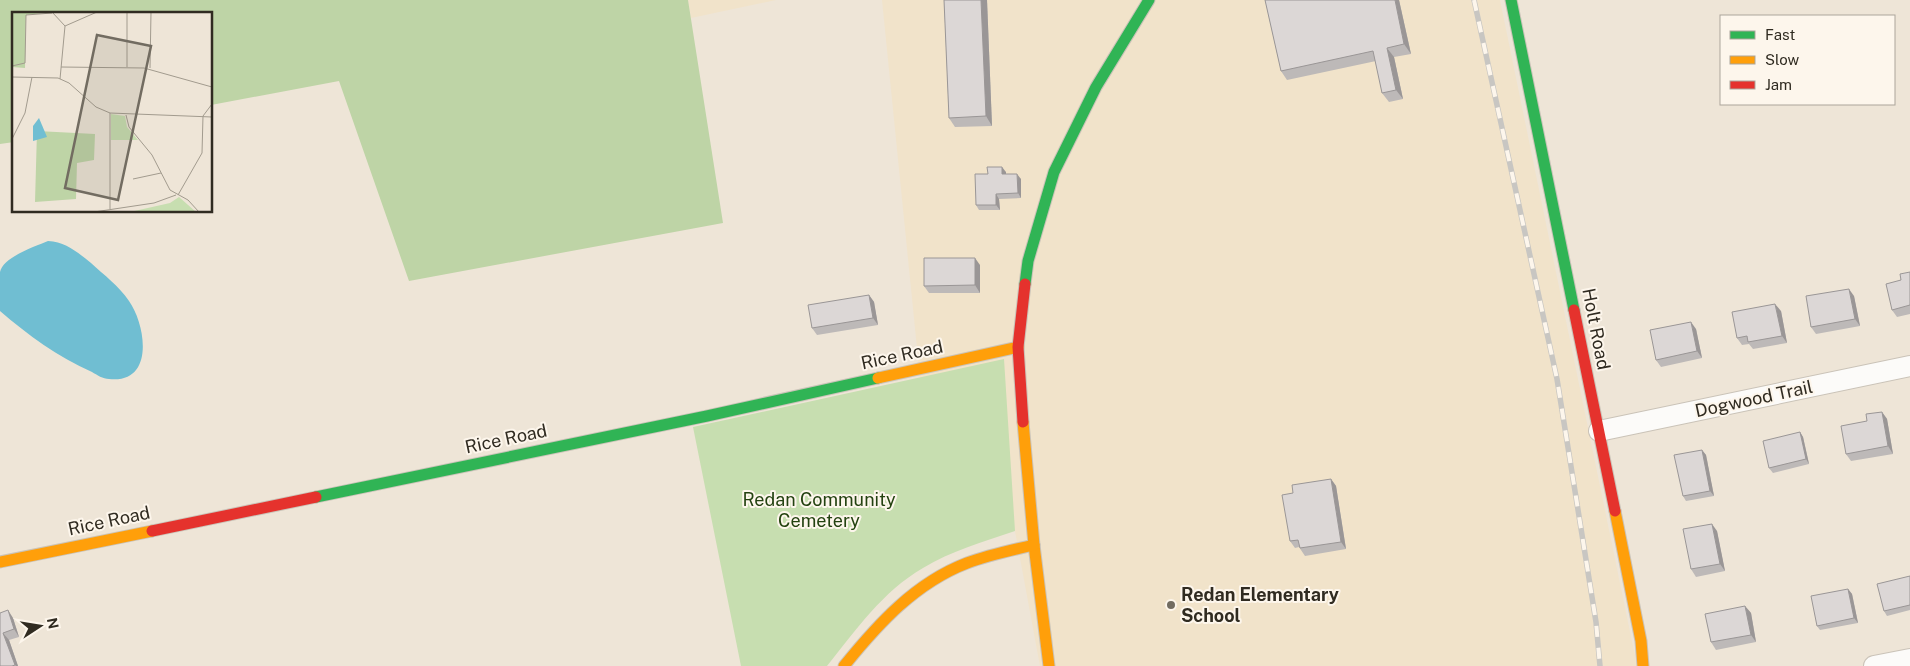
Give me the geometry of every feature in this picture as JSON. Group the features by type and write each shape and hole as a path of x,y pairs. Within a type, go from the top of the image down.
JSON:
{"street":[{"path":"1049,666 1034,545 1019,380 1018,347 1028,261 1054,172 1096,87 1148,0"},
{"name":"Holt Road","path":"1511,0 1641,642 1643,666"},
{"name":"Rice Road","path":"0,562 707,416 1018,347"},
{"name":"Dogwood Trail","path":"1599,431 1910,366"},
{"path":"844,666 867,636 894,609 926,584 957,567 996,553 1034,545"},
{"path":"1874,666 1910,659"}],"shaded area":[{"path":"688,0 776,0 691,18"},
{"path":"882,0 1500,0 1637,666 1040,666 1015,531 920,378"}],"green space":[{"path":"0,0 688,0 723,223 409,281 339,81 212,105 212,12 12,12 12,142 0,144"},
{"name":"Redan Community Cemetery","path":"1004,359 1015,531 967,547 923,568 909,577 882,600 827,666 741,666 693,427"}],"water":[{"path":"48,241 60,243 81,255 121,290 129,301 140,324 143,351 140,363 134,372 124,378 109,379 100,377 67,360 44,345 0,311 0,272 2,267 13,257"}],"building":[{"path":"944,0 981,0 986,116 949,118"},
{"path":"1265,0 1395,0 1404,44 1387,48 1396,90 1382,93 1373,51 1281,71"},
{"path":"987,167 1002,167 1002,174 1017,174 1018,193 996,194 996,205 976,205 975,174 988,174"},
{"path":"924,258 975,258 975,285 924,286"},
{"path":"1910,272 1910,305 1892,310 1886,284 1901,280 1900,274"},
{"path":"1849,289 1855,319 1811,327 1806,296"},
{"path":"869,295 873,318 812,328 808,305"},
{"path":"1775,304 1782,336 1748,342 1747,336 1737,338 1732,312"},
{"path":"1691,322 1697,351 1656,360 1650,330"},
{"path":"1882,412 1888,446 1846,454 1841,426 1867,421 1866,414"},
{"path":"1800,432 1806,459 1769,468 1763,441"},
{"path":"1702,450 1710,491 1683,496 1674,455"},
{"path":"1331,479 1341,542 1300,548 1298,540 1290,541 1282,495 1293,493 1292,485"},
{"path":"1712,524 1720,564 1691,569 1683,529"},
{"path":"1910,576 1910,605 1884,611 1877,584"},
{"path":"1848,589 1854,618 1817,626 1811,596"},
{"path":"1745,606 1751,635 1711,642 1705,614"},
{"path":"8,610 14,629 3,633 15,665 0,666 0,613"}],"railway":[{"path":"1474,0 1557,379 1596,622 1600,666"}],"traffic: fast":[{"path":"1025,284 1028,261 1054,172 1096,87 1149,0"},
{"path":"1511,0 1574,310"},
{"path":"316,497 707,416 878,378"}],"traffic: slow":[{"path":"878,378 1018,347"},
{"path":"1023,422 1034,545 1049,666"},
{"path":"1615,511 1641,641 1643,666"},
{"path":"0,562 152,531"},
{"path":"844,666 870,635 899,606 914,593 948,571 975,560 1034,545"}],"traffic: jam":[{"path":"1023,422 1018,347 1025,284"},
{"path":"1574,310 1615,511"},
{"path":"152,531 316,497"}],"place":[{"name":"Redan Elementary School","path":"1171,605"}]}
